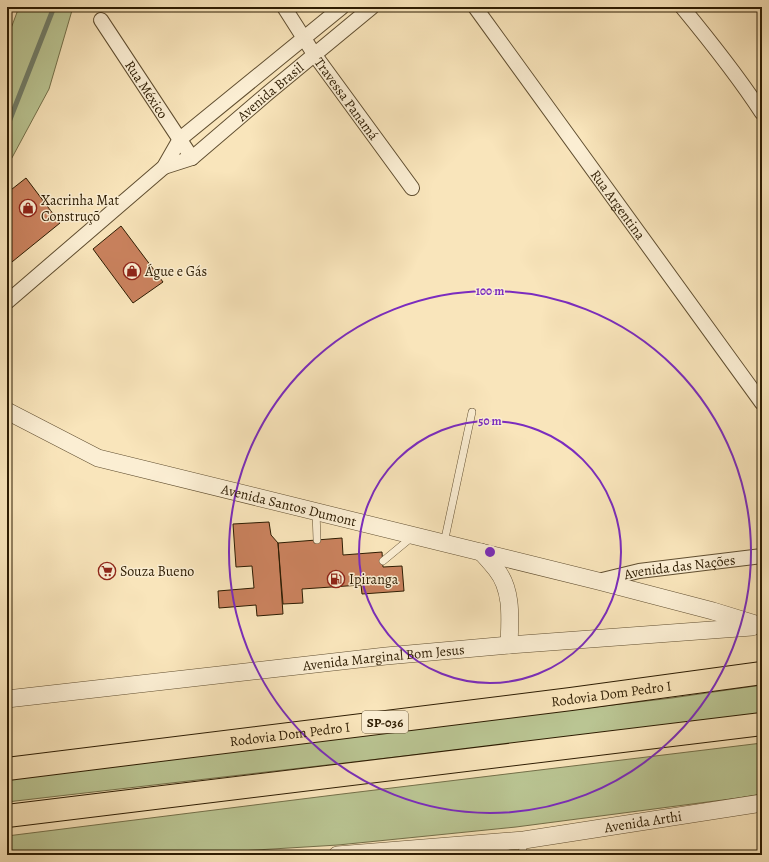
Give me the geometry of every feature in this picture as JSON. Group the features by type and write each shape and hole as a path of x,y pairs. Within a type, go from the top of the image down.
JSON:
{"highway":[{"name":"Rodovia Dom Pedro I","path":"7,769 571,700 762,674"},
{"path":"7,816 762,724"}],"street":[{"name":"Travessa Panamá","path":"284,7 314,54 412,188"},
{"name":"Avenida Brasil","path":"7,302 164,167 180,139 342,7"},
{"name":"Avenida Brasil","path":"164,167 192,158 314,54 372,7"},
{"name":"Rua Argentina","path":"474,7 756,386 762,403"},
{"path":"682,7 756,96 762,112"},
{"name":"Rua México","path":"101,20 192,158"},
{"path":"254,78 268,93"},
{"name":"Avenida Santos Dumont","path":"7,411 98,458 598,581 713,611 762,627"},
{"path":"481,552 497,569 506,586 510,608 509,645"},
{"name":"Avenida das Nações","path":"598,581 638,571 762,556"},
{"name":"Avenida Marginal Bom Jesus","path":"7,699 386,656 509,645 762,627"},
{"name":"Avenida Arthi","path":"337,855 523,847 762,803"}],"lane":[{"path":"444,543 472,412"},
{"path":"316,511 317,540"},
{"path":"382,561 414,535"}],"green space":[{"path":"19,7 73,7 49,89 7,167 7,39"},
{"path":"762,685 762,713 7,802 7,776 672,698"},
{"path":"762,743 762,794 738,798 516,827 338,845 174,855 7,855 7,836"}],"building":[{"name":"Xacrinha Mat Construçõ","path":"26,178 60,223 7,266 7,193"},
{"name":"Águe e Gás","path":"121,226 163,282 133,303 93,249"},
{"path":"269,522 271,535 278,543 283,614 257,616 256,605 219,608 218,591 254,588 252,566 236,567 233,524"},
{"path":"342,538 343,555 382,552 383,567 402,566 404,591 362,594 361,585 302,589 303,603 283,604 278,543"}],"waterway":[{"path":"7,127 54,7"}],"place":[{"name":"Xacrinha Mat Construçõ","path":"28,208"},
{"name":"Águe e Gás","path":"132,271"},
{"name":"Souza Bueno","path":"107,571"},
{"name":"Ipiranga","path":"336,579"}]}
